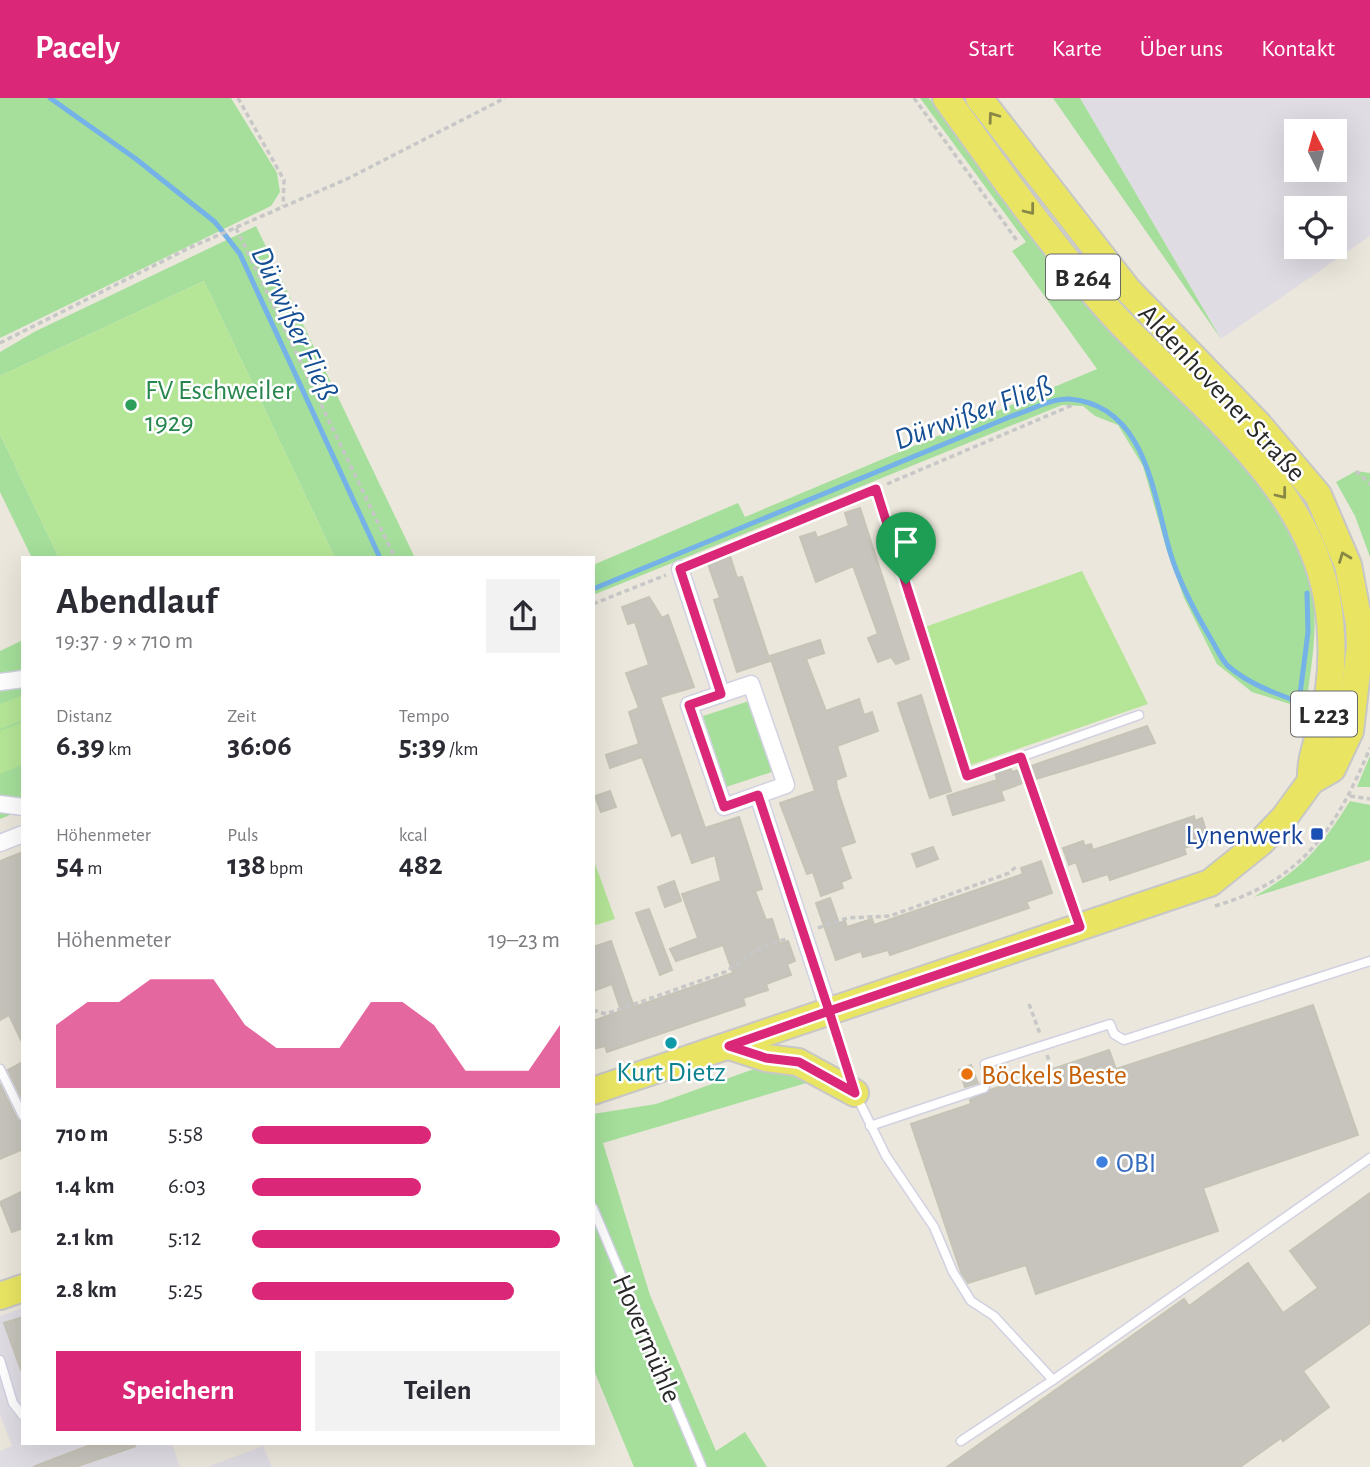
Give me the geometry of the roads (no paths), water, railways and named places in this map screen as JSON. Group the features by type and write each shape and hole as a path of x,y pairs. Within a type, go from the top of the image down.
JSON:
{"main road":[{"name":"Aldenhovener Straße","path":"946,98 1107,307 1241,443 1294,509 1320,575 1332,635 1322,724 1310,761 1311,781"},
{"name":"Aldenhovener Straße","path":"979,98 1128,290 1258,424 1318,495 1348,565 1365,635"},
{"path":"1332,635 1365,635"},
{"name":"L 223","path":"595,1090 1210,883 1261,842 1284,818 1311,781 1332,769 1350,732 1365,635"},
{"path":"1350,732 1370,704"},
{"path":"729,1046 766,1058 799,1062 855,1093"},
{"path":"0,1296 21,1289"}],"street":[{"path":"680,569 721,694"},
{"path":"0,682 21,679"},
{"path":"751,684 786,785 758,795 724,807 689,705 751,684"},
{"path":"758,795 829,1011"},
{"path":"0,804 21,807"},
{"path":"0,843 21,835"}],"lane":[{"path":"876,489 967,776 1139,715"},
{"path":"1021,757 1080,927"},
{"path":"870,1126 984,1088 989,1078 985,1064 1020,1052 1110,1024 1114,1034 1125,1040 1370,961"},
{"path":"829,1011 855,1093 870,1126 886,1156 934,1227 953,1272 971,1301 993,1316 1053,1380"},
{"path":"0,1069 21,1111"},
{"path":"961,1441 1053,1380 1370,1157"},
{"name":"Hovermühle","path":"595,1213 702,1467"},
{"path":"0,1360 13,1403 21,1413"}],"waterway":[{"name":"Dürwißer Fließ","path":"50,98 136,159 215,222 240,254 379,556"},
{"name":"Dürwißer Fließ","path":"595,588 1012,416 1048,403 1069,399 1095,405 1115,417 1130,435 1151,480 1178,574 1193,608 1225,663 1253,683 1299,702 1308,632 1307,593"}],"place":[{"name":"FV Eschweiler 1929","path":"131,405"},
{"name":"Lynenwerk","path":"1317,834"},
{"name":"Kurt Dietz","path":"671,1043"},
{"name":"Böckels Beste","path":"967,1074"},
{"name":"OBI","path":"1102,1162"}]}
